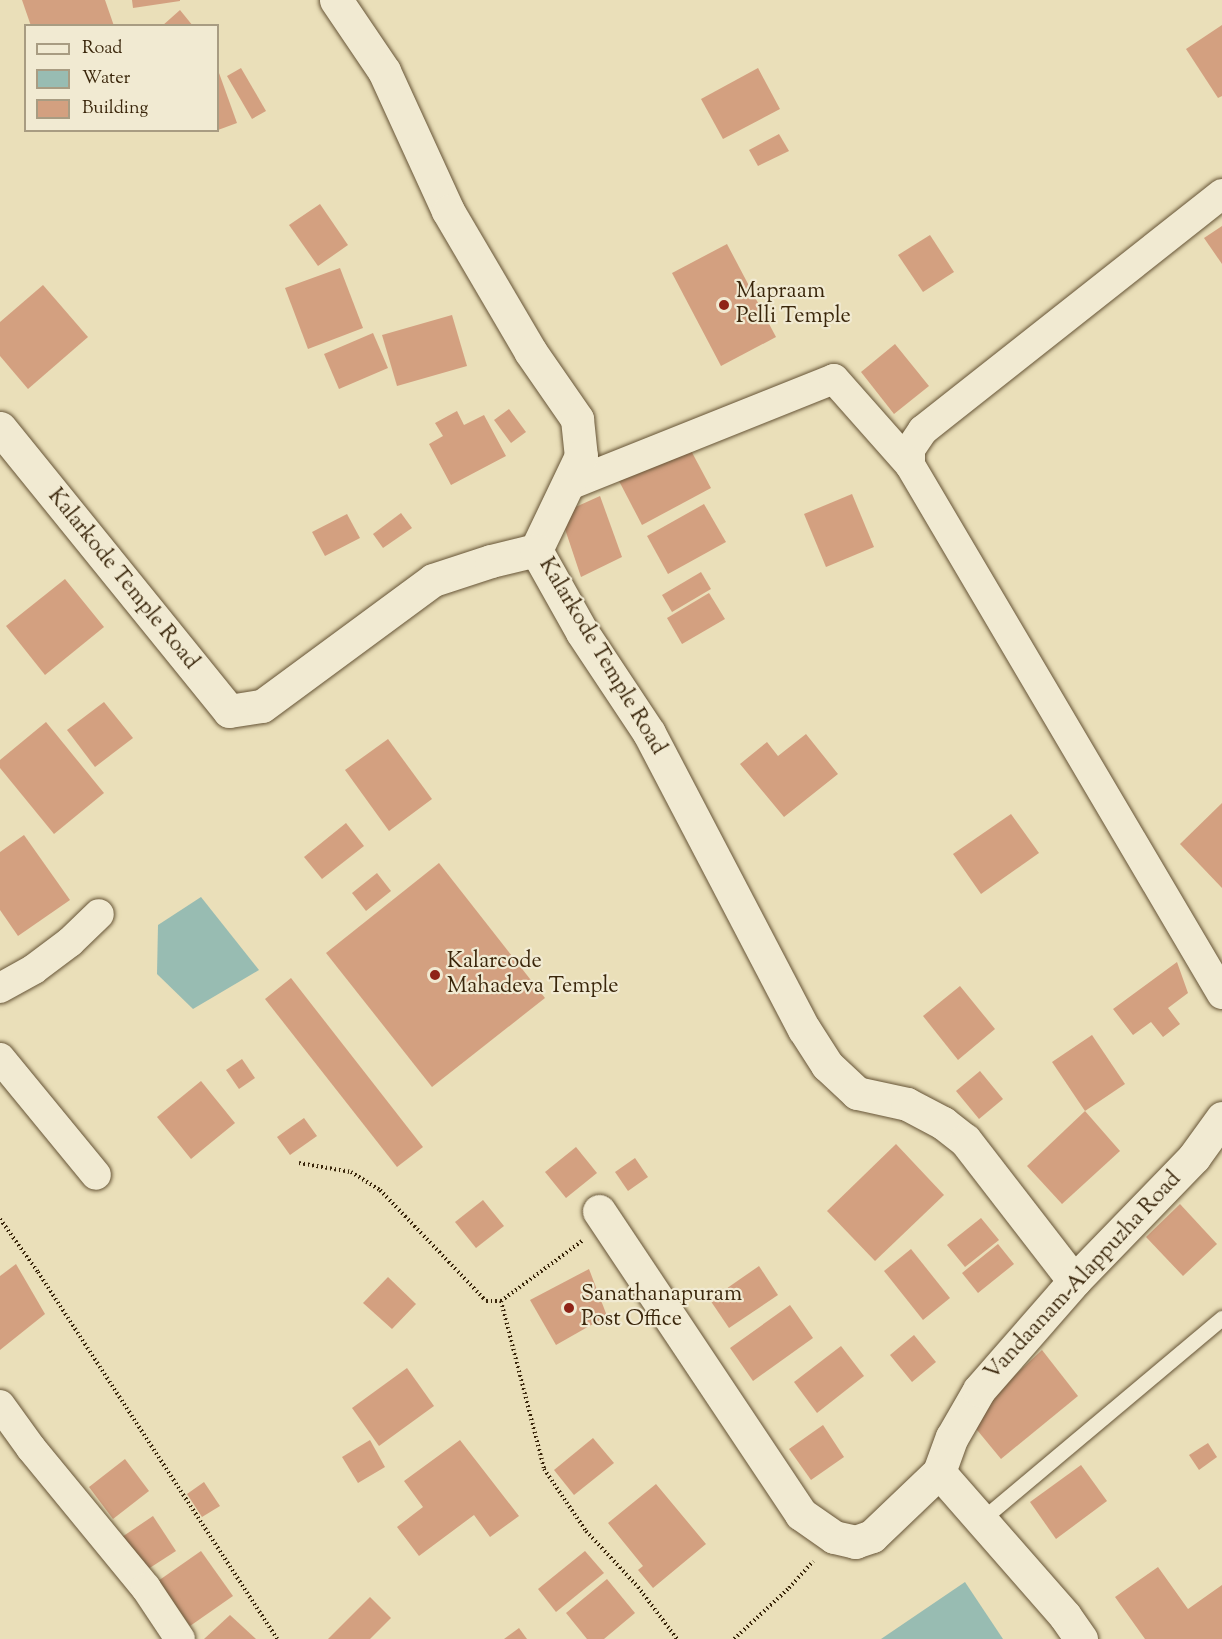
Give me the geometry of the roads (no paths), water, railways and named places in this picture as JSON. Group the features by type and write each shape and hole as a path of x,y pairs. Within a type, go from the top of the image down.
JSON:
{"main road":[{"path":"336,0 384,71 448,211 530,351 576,419 581,456 536,550"},
{"name":"Kalarkode Temple Road","path":"0,428 229,711 262,706 433,580 491,561 536,550 582,632 649,733 799,1020 827,1065 857,1093 907,1104 943,1123 964,1140 1074,1281"},
{"name":"Vandaanam-Alappuzha Road","path":"939,1472 952,1437 979,1390 1074,1281 1194,1158 1222,1119"},
{"path":"603,1217 801,1514 834,1537 855,1542 873,1536 939,1472 1065,1616 1081,1639"}],"street":[{"path":"910,465 910,449 923,430 1222,194"},
{"path":"569,485 834,379 910,465 1222,994"},
{"path":"0,988 34,969 70,942 99,914"},
{"path":"0,1058 96,1175"},
{"path":"0,1405 31,1448 146,1588 180,1639"}],"lane":[{"path":"980,1521 1222,1318"}],"water":[{"path":"201,897 259,970 193,1009 157,974 158,925"},
{"path":"965,1582 1003,1639 881,1639"}],"place":[{"name":"Mapraam Pelli Temple","path":"724,305"},
{"name":"Kalarcode Mahadeva Temple","path":"435,975"},
{"name":"Sanathanapuram Post Office","path":"569,1308"}]}
